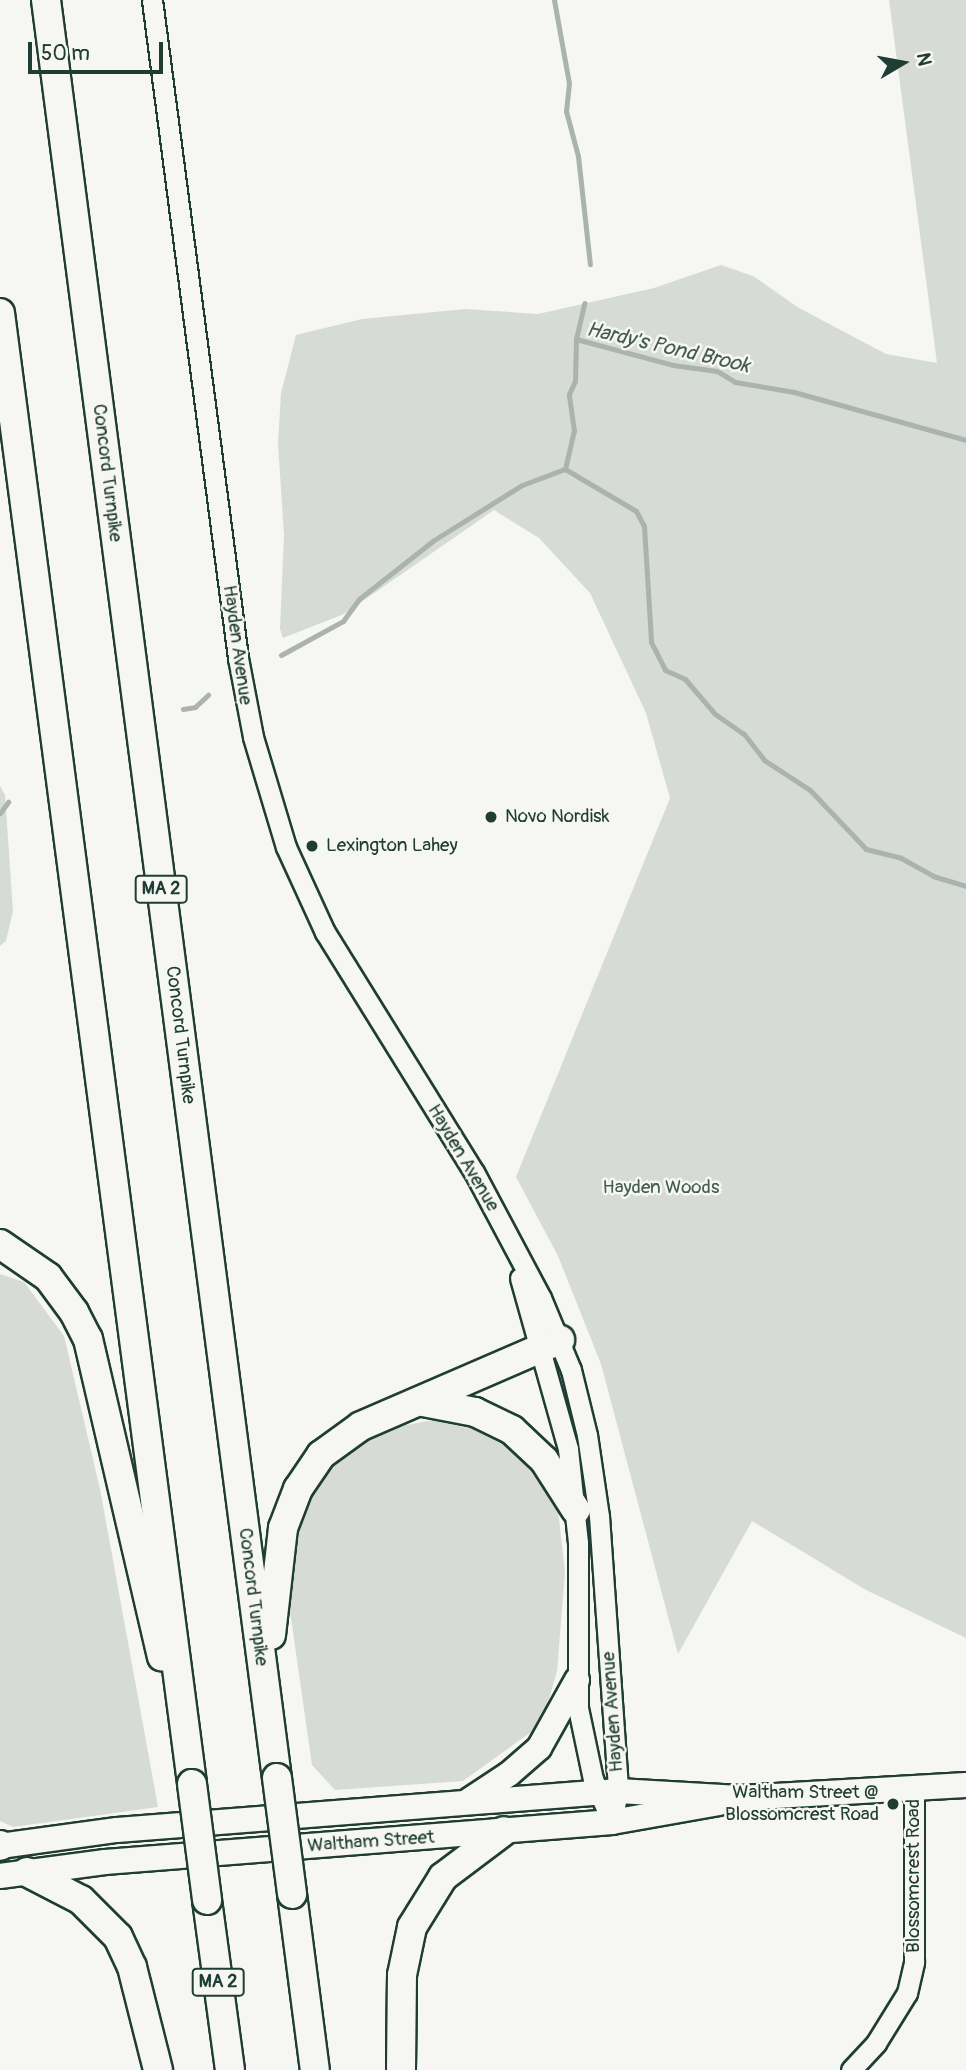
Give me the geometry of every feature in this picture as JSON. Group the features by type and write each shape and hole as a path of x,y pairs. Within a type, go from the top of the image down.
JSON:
{"highway":[{"name":"Concord Turnpike","path":"46,0 315,2070"},
{"name":"MA 2","path":"0,313 230,2070"},
{"path":"0,1244 33,1263 55,1285 75,1312 92,1350 151,1624 184,1728"},
{"path":"266,1694 277,1555 298,1489 321,1455 350,1432 551,1344"},
{"path":"423,1402 475,1412 512,1430 544,1460 576,1510"},
{"path":"401,2070 403,1962 412,1927 443,1877 504,1831"},
{"path":"14,1874 81,1900 118,1937 132,1967 158,2070"}],"main road":[{"path":"464,1803 509,1774 539,1748 577,1680"},
{"name":"Waltham Street","path":"0,1846 101,1831 608,1792 740,1798 966,1785"},
{"name":"Waltham Street","path":"14,1874 612,1822 740,1798"}],"street":[{"name":"Hayden Avenue","path":"152,0 238,658 263,776 286,847 331,943 474,1172 505,1230 551,1344 581,1404 597,1493 608,1792"},
{"name":"Hayden Avenue","path":"551,1344 576,1510 577,1680 582,1732 608,1792"},
{"name":"Blossomcrest Road","path":"851,2070 876,2043 907,1993 914,1962 914,1788"},
{"path":"608,1792 612,1822"}],"green space":[{"name":"Hayden Woods","path":"889,0 966,0 966,1638 866,1590 752,1521 678,1654 601,1364 558,1256 516,1177 670,798 646,713 590,593 539,538 494,510 344,614 283,638 280,629 284,535 278,443 281,393 296,335 362,319 465,309 538,314 654,288 721,265 753,276 799,308 886,354 937,363"},
{"path":"0,786 5,795 13,911 6,941 0,946"},
{"path":"0,1274 24,1282 64,1336 100,1489 158,1807 13,1827 0,1821"},
{"path":"449,1417 512,1439 557,1501 565,1572 557,1671 547,1706 531,1732 463,1781 335,1790 312,1765 285,1576 298,1509 335,1460 380,1430"}],"waterway":[{"path":"554,0 569,83 566,111 578,156 590,264"},
{"path":"576,339 584,303"},
{"name":"Hardy's Pond Brook","path":"281,655 343,621 359,599 434,540 522,485 565,469 574,431 569,394 575,381 576,339 673,365 717,371 735,382 794,392 966,440"},
{"path":"565,469 636,511 644,526 651,642 665,670 685,679 715,714 744,734 764,760 810,790 866,849 901,858 933,876 966,886"},
{"path":"183,709 195,707 208,695"},
{"path":"0,813 8,802"}],"place":[{"name":"Novo Nordisk","path":"491,817"},
{"name":"Lexington Lahey","path":"312,846"},
{"name":"Waltham Street @ Blossomcrest Road","path":"893,1804"}]}
